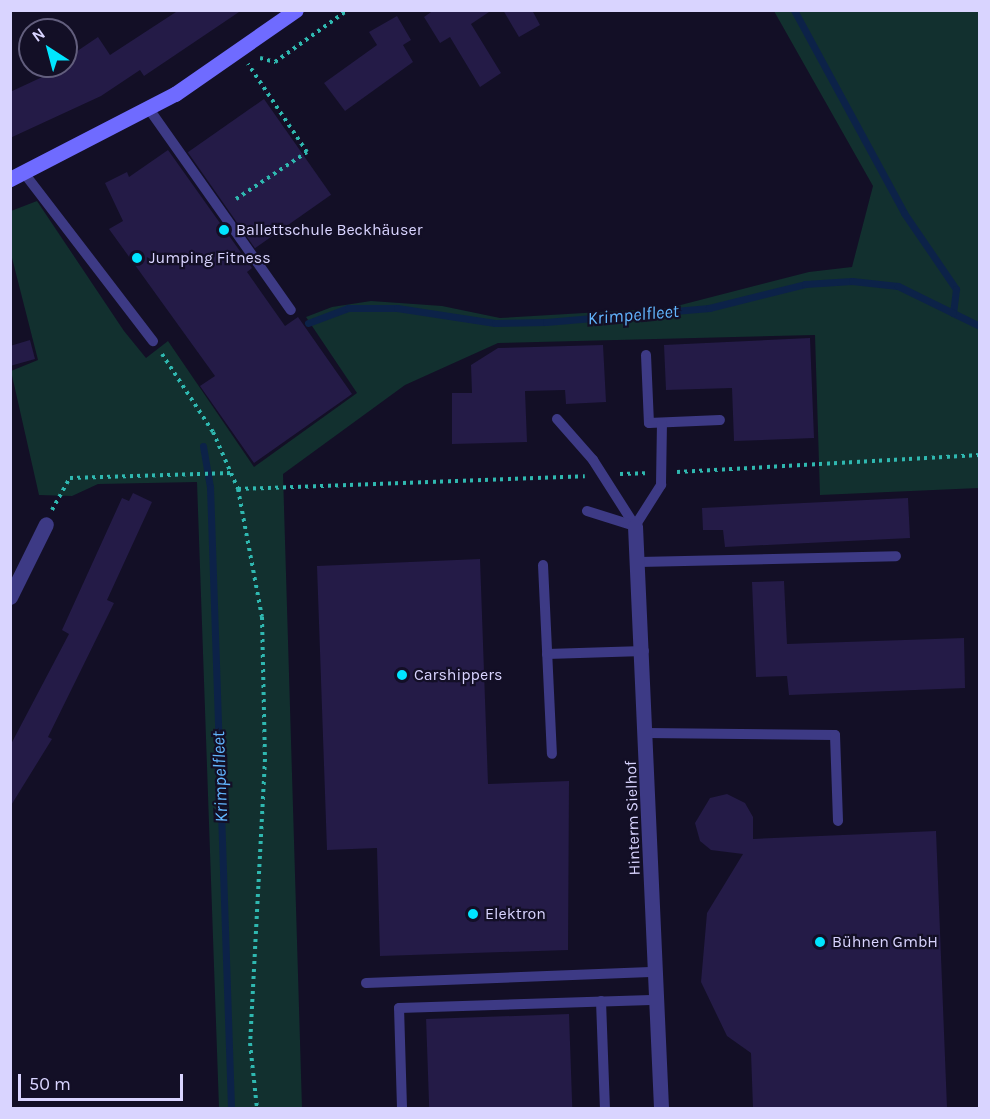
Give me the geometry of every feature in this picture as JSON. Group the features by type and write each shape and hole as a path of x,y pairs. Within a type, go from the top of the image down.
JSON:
{"street":[{"path":"17,176 149,109 239,51 288,13"},
{"path":"10,597 46,524"},
{"name":"Hinterm Sielhof","path":"635,526 644,651 662,1108"}],"lane":[{"path":"149,109 291,310"},
{"path":"17,176 153,341"},
{"path":"646,355 649,423 720,420"},
{"path":"557,419 603,475 635,526"},
{"path":"635,526 663,473 662,423"},
{"path":"587,511 635,526"},
{"path":"639,562 896,556"},
{"path":"543,565 552,754"},
{"path":"547,654 644,651"},
{"path":"647,732 835,735 838,821"},
{"path":"366,983 657,972"},
{"path":"402,1108 399,1008 658,1000"},
{"path":"601,1001 605,1108"}],"path":[{"path":"239,51 275,62 348,10"},
{"path":"236,199 308,152 239,51"},
{"path":"153,341 213,432 238,489 262,617 265,759 250,1043 257,1108"},
{"path":"238,489 663,473 980,455"},
{"path":"46,524 70,478 231,473"}],"green space":[{"path":"774,11 979,11 979,488 820,495 815,335 498,343 405,385 283,474 302,1108 219,1108 197,482 98,484 72,496 39,495 11,371 38,360 11,254 11,211 37,201 124,331 146,358 168,341 254,467 357,393 306,317 332,307 371,301 442,306 500,318 669,308 809,272 852,267 873,186"}],"building":[{"path":"179,10 242,10 144,76 140,70 101,96 10,138 10,92 40,78 78,78 78,51 98,37 110,55"},
{"path":"434,10 492,10 471,24 501,73 480,87 450,37 440,43 424,17"},
{"path":"503,10 532,10 540,25 519,37"},
{"path":"397,16 411,40 403,45 413,62 345,111 324,83 377,45 369,32"},
{"path":"264,99 331,195 255,248 188,152"},
{"path":"168,150 252,268 247,272 285,326 298,317 352,394 254,463 200,386 215,376 109,229 123,221 105,183 127,172 129,177"},
{"path":"810,338 814,438 734,441 732,388 666,390 664,345"},
{"path":"30,340 35,359 10,366 10,346"},
{"path":"603,345 606,402 566,404 565,390 525,391 527,442 452,444 452,393 472,393 471,365 498,348"},
{"path":"133,493 152,502 107,600 114,603 48,737 52,739 10,807 10,746 69,634 62,630 122,498 129,501"},
{"path":"908,498 910,538 725,547 723,530 703,530 702,508"},
{"path":"480,559 488,784 569,781 568,950 380,956 377,848 327,850 317,566"},
{"path":"784,581 787,644 964,638 965,688 789,695 787,676 756,677 752,582"},
{"path":"727,794 745,803 753,817 753,839 936,831 947,1108 753,1108 751,1053 727,1036 701,982 707,913 743,854 711,850 700,841 695,823 710,798"},
{"path":"569,1014 572,1108 429,1108 426,1019"}],"waterway":[{"path":"794,10 904,213 956,289 953,313 980,326"},
{"name":"Krimpelfleet","path":"308,323 348,308 397,308 495,323 546,322 709,308 805,284 852,281 898,286 953,313"},
{"name":"Krimpelfleet","path":"203,446 210,487 231,1108"}],"place":[{"name":"Ballettschule Beckhäuser","path":"224,230"},
{"name":"Jumping Fitness","path":"137,258"},
{"name":"Carshippers","path":"402,675"},
{"name":"Elektron","path":"473,914"},
{"name":"Bühnen GmbH","path":"820,942"}]}
